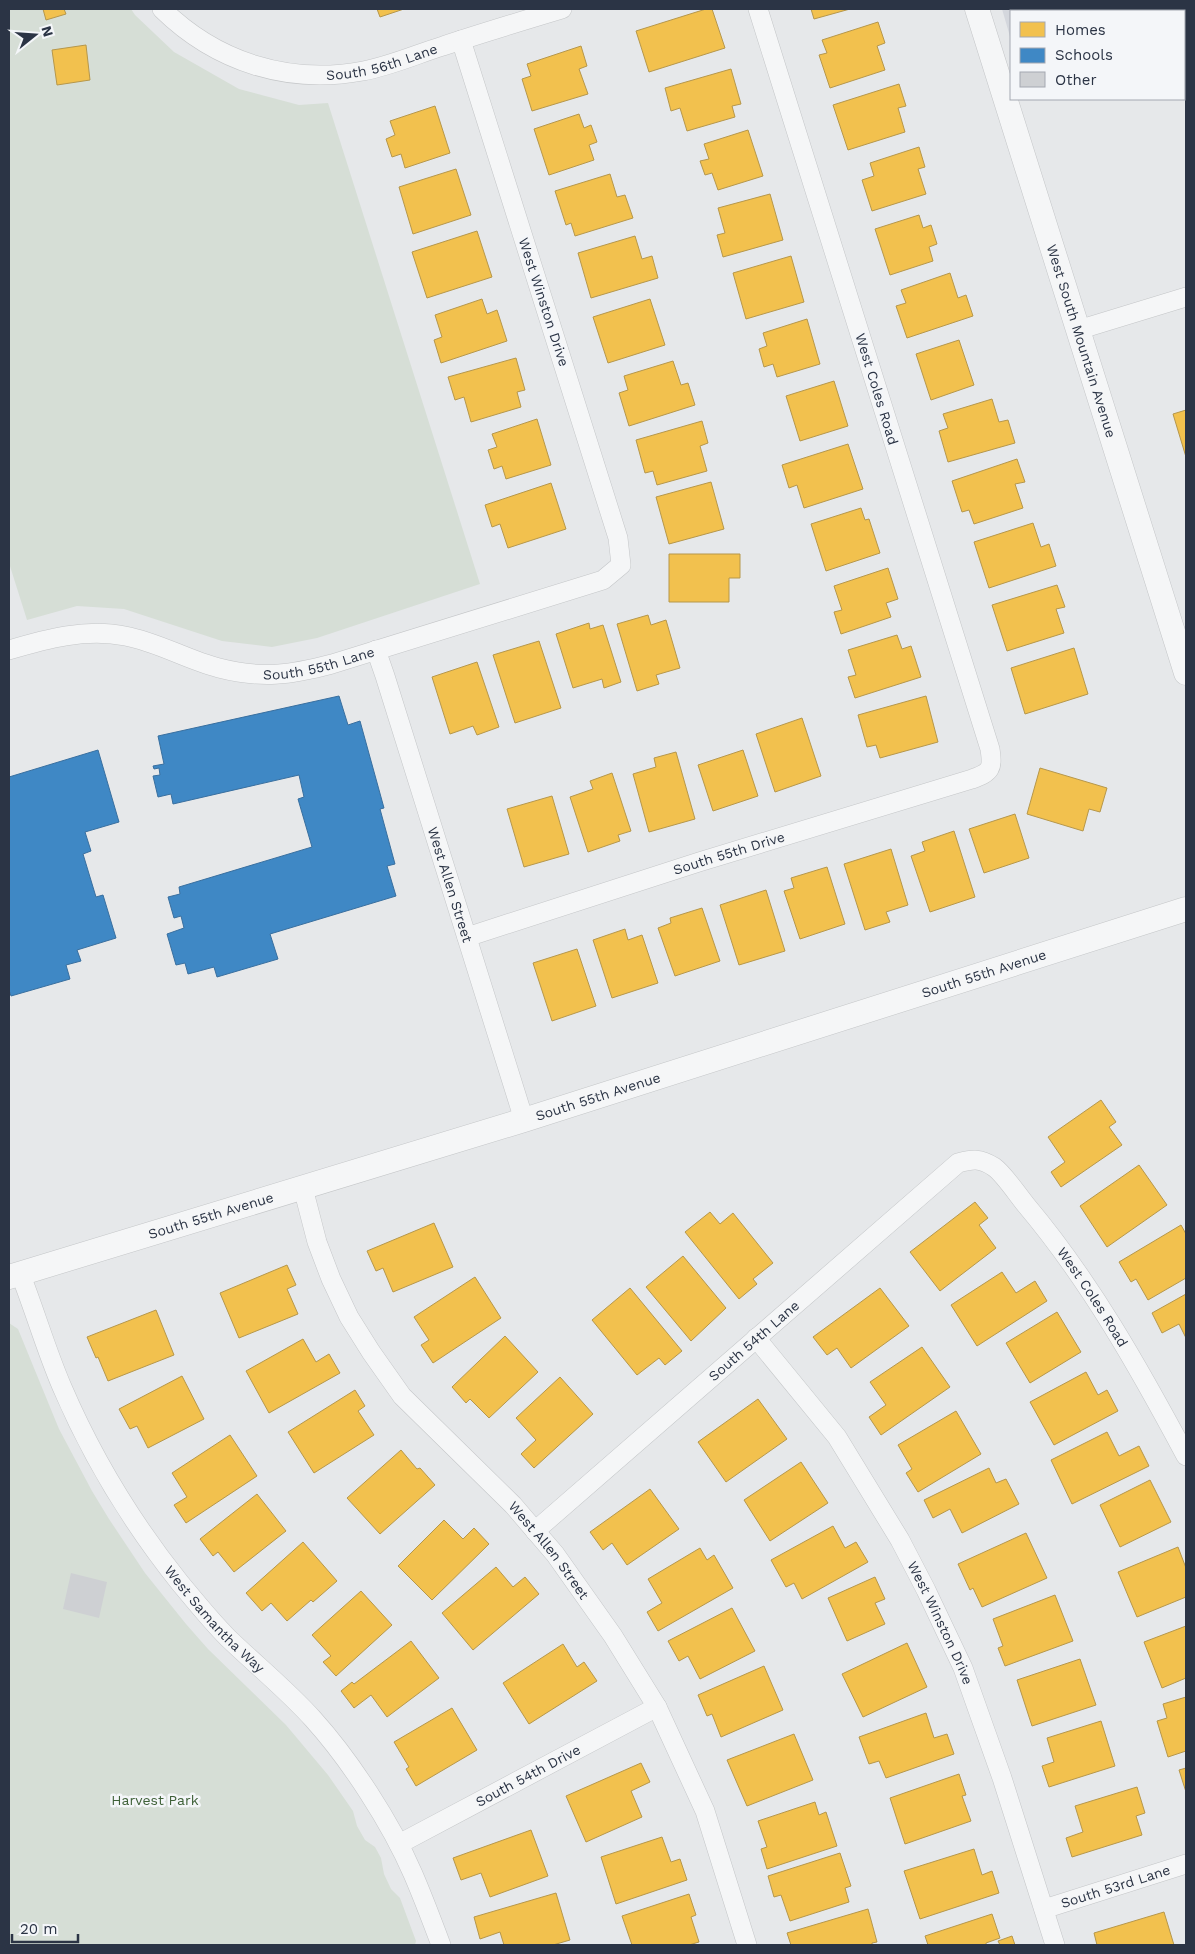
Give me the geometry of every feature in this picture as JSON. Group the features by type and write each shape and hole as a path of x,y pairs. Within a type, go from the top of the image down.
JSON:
{"street":[{"name":"South 56th Lane","path":"162,9 201,41 252,65 289,74 318,76 364,71 562,9"},
{"name":"West Coles Road","path":"758,9 990,749 992,764 990,770"},
{"name":"West South Mountain Avenue","path":"977,9 1186,673"},
{"name":"West Winston Drive","path":"461,40 618,538 621,565"},
{"path":"1078,330 1186,297"},
{"name":"South 55th Lane","path":"9,650 60,636 92,634 124,636 157,645 219,668 260,675 294,674 603,580 621,565"},
{"name":"West Allen Street","path":"376,650 386,676 524,1120"},
{"name":"South 55th Drive","path":"467,937 699,862 972,779 990,770"},
{"name":"South 55th Avenue","path":"15,1275 524,1120 1186,909"},
{"name":"West Coles Road","path":"976,1159 995,1168 1034,1214 1067,1258 1148,1384 1186,1456"},
{"name":"South 54th Lane","path":"535,1531 958,1163 976,1159"},
{"name":"West Allen Street","path":"302,1188 331,1278 349,1317 371,1352 402,1396 512,1505 535,1531 589,1599 658,1707 705,1811 747,1945"},
{"name":"West Samantha Way","path":"15,1275 89,1446 141,1531 180,1583 226,1636 313,1719 346,1760 399,1844 413,1873 441,1945"},
{"name":"West Winston Drive","path":"756,1338 837,1437 900,1540 926,1590 963,1668 1002,1778 1055,1945"},
{"name":"South 54th Drive","path":"399,1844 658,1707"},
{"name":"South 53rd Lane","path":"1044,1909 1186,1864"}],"shaded area":[{"path":"1002,9 1162,9 1010,10 1010,37"}],"green space":[{"path":"9,9 131,9 174,52 239,89 299,105 328,103 480,584 317,638 272,647 222,641 124,609 77,606 27,620 9,563"},
{"name":"Harvest Park","path":"9,1323 18,1329 59,1429 109,1519 145,1573 186,1624 208,1649 286,1725 328,1775 353,1811 357,1826 365,1840 375,1847 381,1858 384,1874 391,1889 400,1898 416,1941 415,1945 9,1945"}],"building: Homes":[{"path":"43,9 64,9 66,14 46,20"},
{"path":"377,9 404,9 380,17"},
{"path":"706,9 712,9 725,48 649,72 636,31"},
{"path":"811,9 850,9 814,19"},
{"path":"878,22 885,43 877,46 885,70 830,88 819,55 827,53 822,40"},
{"path":"86,45 90,80 57,85 52,50"},
{"path":"581,46 587,66 579,69 588,94 532,111 522,79 531,76 527,64"},
{"path":"731,69 741,104 732,106 735,117 687,131 680,108 671,111 665,88"},
{"path":"899,84 906,106 898,108 905,132 848,150 833,105"},
{"path":"435,106 450,153 405,168 401,154 392,157 386,139 395,135 390,121"},
{"path":"579,114 584,128 591,125 597,142 589,145 594,160 549,175 534,129"},
{"path":"748,130 763,176 718,190 712,173 705,175 700,161 709,159 704,144"},
{"path":"919,147 925,167 918,169 926,194 872,211 862,180 874,176 870,163"},
{"path":"456,169 471,215 413,234 399,187"},
{"path":"610,174 617,197 625,195 633,218 575,236 571,223 566,225 555,191"},
{"path":"770,194 783,240 723,257 717,235 725,233 718,208"},
{"path":"919,215 923,228 931,225 937,244 929,247 933,261 890,275 875,229"},
{"path":"477,231 492,277 427,298 412,252"},
{"path":"635,236 642,259 652,256 658,278 591,298 578,253"},
{"path":"791,256 804,302 746,319 733,273"},
{"path":"950,273 958,298 966,295 973,316 907,338 896,306 906,303 901,290"},
{"path":"482,299 487,314 497,310 507,341 441,363 434,340 442,337 435,315"},
{"path":"650,299 665,345 608,363 593,317"},
{"path":"807,319 820,364 777,377 773,364 764,367 759,349 767,346 763,333"},
{"path":"959,340 974,385 931,400 916,354"},
{"path":"516,358 525,390 517,392 521,407 471,422 464,397 455,400 448,377"},
{"path":"673,361 681,385 688,383 695,405 629,426 619,393 628,390 624,376"},
{"path":"834,381 848,426 800,441 786,396"},
{"path":"992,399 999,422 1008,420 1015,443 948,462 939,431 948,428 943,414"},
{"path":"1186,410 1186,457 1173,414"},
{"path":"537,419 551,465 506,479 502,466 494,469 488,450 497,447 492,434"},
{"path":"702,421 708,443 700,446 707,471 657,485 653,471 645,473 636,440"},
{"path":"848,444 863,489 804,508 797,485 789,488 782,465"},
{"path":"1017,459 1025,482 1015,484 1023,508 974,524 969,510 962,512 952,481"},
{"path":"711,482 724,529 669,544 656,497"},
{"path":"551,483 566,529 508,548 500,524 492,527 485,505"},
{"path":"861,508 865,520 869,519 880,553 826,571 811,524"},
{"path":"1033,523 1041,547 1049,544 1056,566 989,588 974,542"},
{"path":"669,554 740,554 740,578 729,578 729,602 669,602"},
{"path":"888,568 898,599 886,603 891,617 841,634 834,612 842,610 834,586"},
{"path":"1057,585 1065,607 1056,609 1064,633 1007,651 992,605"},
{"path":"648,615 651,625 666,620 680,668 656,675 659,684 637,691 617,624"},
{"path":"589,623 590,629 603,625 621,682 604,688 602,679 573,688 556,634"},
{"path":"897,635 902,649 911,646 921,677 855,698 848,677 856,675 848,650"},
{"path":"539,641 561,708 515,723 493,655"},
{"path":"1074,648 1088,694 1025,714 1011,668"},
{"path":"477,662 499,727 477,735 473,726 450,734 432,677"},
{"path":"926,696 938,742 880,758 876,745 867,747 858,715"},
{"path":"802,718 821,776 775,792 756,734"},
{"path":"743,750 758,796 713,811 698,765"},
{"path":"676,752 695,819 649,832 633,774 656,767 654,758"},
{"path":"1040,768 1107,788 1100,812 1089,809 1083,831 1027,814"},
{"path":"612,773 631,831 618,835 620,841 588,852 570,797 593,789 590,781"},
{"path":"552,796 569,854 524,867 507,809"},
{"path":"1015,814 1029,858 984,873 969,829"},
{"path":"954,831 975,897 930,912 911,856 925,851 922,842"},
{"path":"891,849 908,905 886,912 890,922 865,930 844,864"},
{"path":"827,867 845,924 800,939 784,891 794,888 791,878"},
{"path":"766,890 785,951 739,965 720,905"},
{"path":"702,908 720,961 675,976 658,928 671,923 670,918"},
{"path":"625,929 628,940 642,935 658,983 612,998 593,940"},
{"path":"577,949 596,1006 552,1021 533,963"},
{"path":"1101,1100 1116,1122 1109,1127 1122,1145 1061,1187 1051,1172 1065,1162 1048,1137"},
{"path":"1139,1165 1167,1205 1107,1247 1080,1206"},
{"path":"975,1202 988,1218 979,1225 996,1248 940,1291 910,1252"},
{"path":"710,1212 720,1224 733,1213 773,1263 753,1279 757,1284 739,1299 685,1232"},
{"path":"434,1223 453,1267 393,1292 383,1268 376,1271 367,1251"},
{"path":"1181,1225 1186,1234 1186,1278 1148,1300 1136,1279 1131,1282 1119,1262"},
{"path":"683,1256 726,1308 691,1341 646,1287"},
{"path":"287,1265 296,1285 287,1289 298,1314 239,1338 220,1293"},
{"path":"1002,1272 1016,1293 1035,1281 1047,1301 977,1346 951,1305"},
{"path":"475,1277 501,1318 433,1363 421,1345 429,1340 414,1317"},
{"path":"630,1288 682,1351 665,1365 659,1358 637,1375 592,1320"},
{"path":"880,1288 909,1326 851,1368 837,1348 827,1355 813,1337"},
{"path":"1186,1294 1186,1338 1179,1324 1162,1333 1152,1313"},
{"path":"156,1310 174,1355 108,1381 87,1337"},
{"path":"1057,1312 1081,1352 1030,1383 1006,1343"},
{"path":"505,1336 538,1372 489,1418 470,1399 466,1403 452,1387"},
{"path":"303,1339 316,1362 329,1354 340,1373 269,1413 246,1371"},
{"path":"922,1347 950,1387 881,1435 869,1417 886,1405 870,1382"},
{"path":"1086,1372 1098,1395 1107,1390 1118,1411 1054,1445 1030,1402"},
{"path":"182,1376 204,1419 148,1448 137,1426 130,1429 119,1409"},
{"path":"560,1377 593,1414 534,1468 521,1454 536,1440 516,1418"},
{"path":"355,1390 365,1406 358,1411 374,1435 314,1473 288,1432"},
{"path":"758,1399 787,1439 726,1482 698,1442"},
{"path":"956,1411 981,1454 918,1492 906,1473 912,1469 898,1445"},
{"path":"1107,1432 1119,1456 1139,1446 1149,1466 1072,1504 1051,1460"},
{"path":"230,1435 257,1476 186,1523 174,1505 187,1497 172,1473"},
{"path":"401,1450 417,1469 420,1468 435,1485 380,1534 347,1498"},
{"path":"801,1462 828,1503 770,1541 744,1500"},
{"path":"989,1468 996,1483 1006,1479 1019,1504 962,1533 950,1509 933,1518 924,1500"},
{"path":"1150,1480 1171,1522 1120,1547 1100,1505"},
{"path":"650,1489 679,1529 627,1565 612,1543 603,1550 590,1532"},
{"path":"257,1494 286,1531 234,1572 218,1552 213,1556 200,1539"},
{"path":"444,1520 463,1539 474,1528 489,1544 432,1600 398,1566"},
{"path":"833,1526 845,1548 856,1542 868,1562 802,1599 794,1583 786,1587 771,1560"},
{"path":"1026,1533 1047,1578 982,1607 973,1588 970,1590 958,1564"},
{"path":"303,1542 337,1581 287,1621 271,1603 262,1611 246,1593"},
{"path":"1178,1547 1186,1568 1186,1597 1137,1617 1118,1572"},
{"path":"700,1548 707,1560 714,1555 733,1588 658,1631 647,1612 662,1603 648,1579"},
{"path":"496,1567 513,1587 525,1577 539,1594 473,1650 442,1613"},
{"path":"875,1577 885,1599 875,1603 885,1624 847,1641 828,1598"},
{"path":"361,1591 392,1625 336,1676 323,1662 331,1656 312,1635"},
{"path":"1055,1595 1073,1641 1005,1666 998,1648 1003,1646 993,1619"},
{"path":"732,1608 755,1651 700,1679 688,1656 679,1661 668,1641"},
{"path":"1186,1626 1186,1678 1162,1688 1144,1642"},
{"path":"411,1641 439,1678 387,1717 371,1695 354,1708 341,1691 352,1682 354,1684"},
{"path":"907,1643 927,1687 863,1717 842,1674"},
{"path":"563,1644 577,1667 584,1662 597,1681 529,1724 503,1683"},
{"path":"1080,1659 1096,1705 1032,1726 1017,1680"},
{"path":"764,1666 783,1710 721,1737 712,1714 707,1716 698,1695"},
{"path":"1186,1697 1186,1751 1168,1757 1157,1721 1167,1718 1163,1704"},
{"path":"452,1708 477,1750 416,1786 406,1769 409,1767 394,1742"},
{"path":"926,1713 934,1738 947,1734 954,1754 886,1778 879,1761 869,1764 859,1737"},
{"path":"1101,1721 1115,1766 1049,1787 1042,1766 1054,1762 1047,1738"},
{"path":"794,1734 813,1780 747,1806 727,1760"},
{"path":"641,1763 650,1782 631,1791 642,1817 586,1842 566,1796"},
{"path":"1186,1768 1186,1792 1179,1770"},
{"path":"959,1774 966,1795 962,1796 971,1821 905,1844 890,1798"},
{"path":"1137,1787 1145,1813 1136,1816 1142,1835 1072,1857 1066,1838 1083,1832 1075,1806"},
{"path":"815,1802 819,1815 826,1812 837,1846 767,1869 761,1849 767,1847 758,1821"},
{"path":"531,1830 548,1876 490,1897 481,1873 461,1880 453,1858"},
{"path":"662,1837 671,1862 680,1859 687,1880 616,1904 601,1857"},
{"path":"974,1849 982,1875 992,1871 999,1893 920,1919 904,1871"},
{"path":"840,1853 851,1886 845,1888 849,1902 790,1921 781,1895 774,1897 768,1876"},
{"path":"556,1893 570,1940 553,1945 504,1945 500,1932 480,1939 474,1917"},
{"path":"689,1894 696,1915 691,1917 699,1942 689,1945 632,1945 622,1916"},
{"path":"868,1909 877,1942 872,1943 872,1945 791,1945 787,1933"},
{"path":"1164,1912 1174,1945 1097,1945 1094,1933"},
{"path":"992,1914 1000,1938 986,1943 986,1945 928,1945 925,1936"},
{"path":"1012,1936 1015,1945 1000,1945 998,1941"}],"building: Schools":[{"path":"339,696 348,725 360,721 384,808 380,809 395,864 387,866 396,896 270,934 278,959 217,977 214,967 188,974 185,963 176,965 167,934 184,928 181,916 174,918 168,897 180,894 179,887 312,847 298,799 304,797 299,775 173,804 171,794 158,797 153,776 160,775 159,768 154,769 153,766 164,764 158,736"},
{"path":"98,750 119,822 85,832 91,851 83,854 96,897 103,895 116,938 77,950 81,961 66,965 70,979 11,996 9,990 9,777"}],"building: Other":[{"path":"71,1573 107,1582 99,1618 63,1609"}]}
